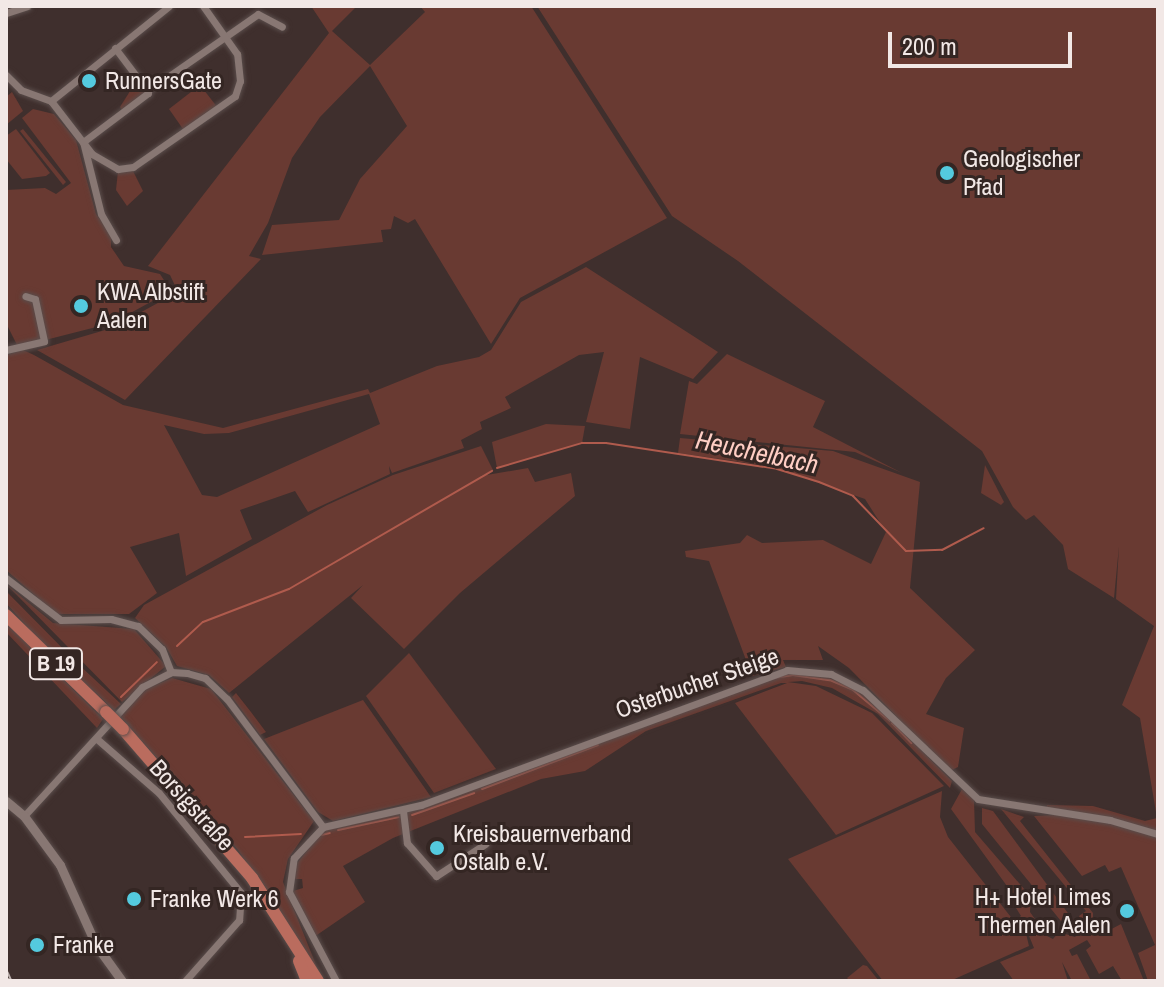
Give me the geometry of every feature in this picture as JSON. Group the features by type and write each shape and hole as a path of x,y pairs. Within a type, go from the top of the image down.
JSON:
{"highway":[{"name":"B 19","path":"6,615 123,729 198,811 271,905 318,981"},
{"name":"B 19","path":"271,905 307,981"}],"street":[{"path":"6,13 27,6"},
{"path":"51,101 169,6"},
{"path":"6,75 21,90 51,101 92,154 118,169 151,159 235,96 240,68 226,36 203,6"},
{"path":"149,85 163,82 258,14 282,27"},
{"path":"83,142 148,93 149,85 115,48"},
{"path":"83,142 101,214 116,240"},
{"path":"6,350 44,341 35,299 25,296"},
{"path":"6,578 61,620 111,619 138,626 162,649 171,672"},
{"name":"Osterbucher Steige","path":"323,827 403,811 762,676 800,670 831,674 863,690 978,799 1110,820 1158,834"},
{"path":"24,816 142,687 171,672 205,678 220,691 323,827 301,847 288,880 300,920 336,981"},
{"name":"Borsigstraße","path":"97,739 159,793 241,893 239,920 185,981"},
{"path":"6,801 24,816 60,865 96,945 122,981"},
{"path":"403,811 407,843 436,876 485,844"}],"shaded area":[{"path":"311,6 357,6 332,31 370,65 425,12 420,6 531,6 667,218 520,298 491,344 415,219 408,223 394,216 391,229 381,230 383,242 262,255 272,225 339,220 360,179 407,126 370,66 320,117 292,158 268,223 249,256 261,259 125,400 37,350 112,328 178,292 170,275 148,266 329,33"},
{"path":"537,6 1158,6 1158,981 1148,981 1138,953 1155,945 1121,867 1109,872 1105,865 1082,876 1034,816 1055,815 1045,811 1047,805 1093,806 1145,821 1157,818 1140,718 1122,705 1154,626 1116,599 1119,546 1114,598 1068,569 1063,545 1034,515 1026,520 1013,507 982,451 738,261 672,216"},
{"path":"137,80 146,93 123,111 120,107"},
{"path":"200,85 218,108 185,132 169,109"},
{"path":"12,92 23,111 6,125 6,97"},
{"path":"33,109 54,114 76,140 96,214 111,233 111,247 124,266 160,274 171,291 112,323 18,347 6,323 6,190 45,188 56,194 71,183 22,118"},
{"path":"16,129 50,173 46,176 22,179 6,159 6,136"},
{"path":"23,129 66,182 63,185 20,131"},
{"path":"132,169 143,191 127,206 116,190 118,171"},
{"path":"586,267 718,352 693,379 640,357 630,429 586,422 604,352 579,355 505,397 511,408 480,422 482,429 461,440 464,448 392,473 389,466 390,474 308,512 295,491 240,510 252,539 186,576 179,533 130,547 157,593 129,614 56,614 6,570 6,355 23,350 123,405 223,428 368,389 370,393 437,366 479,357 491,350 521,302","holes":["369,394 380,424 217,497 202,495 164,425 204,434 229,433"]},
{"path":"727,354 825,401 813,427 902,473 855,452 680,434 689,381 697,384"},
{"path":"546,424 585,426 582,443 497,468 492,442"},
{"path":"680,438 833,451 920,482 910,588 975,650 946,678 926,714 964,728 958,767 950,771 849,668 818,646 823,660 783,660 786,667 752,676 709,561 686,557 685,551 740,543 747,535 762,543 823,540 871,564 886,532 865,499 770,466 678,453"},
{"path":"481,446 493,470 481,476 528,468 535,482 571,473 575,496 460,593 404,649 351,598 363,585 229,693 209,675 177,666 166,647 135,618 144,605 327,505 393,475"},
{"path":"985,465 1004,502 1001,505 981,493"},
{"path":"6,584 53,623 134,629 166,666 122,702"},
{"path":"6,591 121,704 114,710 39,640 6,603"},
{"path":"6,623 103,719 97,728 6,632"},
{"path":"409,653 496,769 434,793 366,696"},
{"path":"785,673 825,676 862,692 952,781 950,788 878,714 832,688 802,681 788,682 816,686 872,713 944,786 836,835 735,703 787,683 781,683 646,731 585,771 541,779 393,838 343,866 365,902 314,937 296,904 293,891 303,888 302,879 292,879 295,866 322,831 418,810"},
{"path":"172,678 211,689 314,821 288,859 283,882 318,970 238,850 120,716 144,690"},
{"path":"236,693 266,732 260,735 232,697"},
{"path":"363,700 431,797 333,821 318,812 264,739"},
{"path":"962,789 974,800 975,832 1031,897 1030,912 1047,936 1053,939 1059,932 1075,937 1084,927 1079,916 1086,911 1001,809 1024,817 1020,821 1093,913 1093,928 1104,933 1121,924 1144,981 1122,981 1113,966 1099,974 1086,950 1091,946 1087,940 1069,950 1072,956 1077,954 1090,979 1072,981 1062,962 1068,981 1014,981 1000,962 1034,948 1023,921 1029,946 950,981 883,981 788,859 942,791 940,817 948,837 1014,921 1021,916 1016,908 1020,904 951,809"},
{"path":"982,808 993,811 1073,920 1076,918 1069,931 982,824"},
{"path":"863,965 879,981 850,981 847,978"}],"waterway":[{"name":"Heuchelbach","path":"497,468 582,443 606,443 777,469 819,482 853,496 906,551 942,550 984,528"},
{"name":"Heuchelbach","path":"177,646 203,622 289,589 492,471"},
{"name":"Heuchelbach","path":"121,697 157,662"},
{"path":"774,678 793,675 830,680 853,690 890,721"},
{"path":"657,721 671,717"},
{"path":"892,723 911,743"},
{"path":"482,789 598,745"},
{"path":"412,815 474,793"},
{"path":"338,830 399,817"},
{"path":"321,835 330,833"},
{"path":"245,837 301,834"}],"railway":[{"path":"6,972 10,981"}],"place":[{"name":"RunnersGate","path":"89,81"},
{"name":"Geologischer Pfad","path":"947,173"},
{"name":"KWA Albstift Aalen","path":"81,306"},
{"name":"Kreisbauernverband Ostalb e.V.","path":"437,848"},
{"name":"Franke Werk 6","path":"134,899"},
{"name":"H+ Hotel Limes Thermen Aalen","path":"1127,911"},
{"name":"Franke","path":"37,945"}]}
